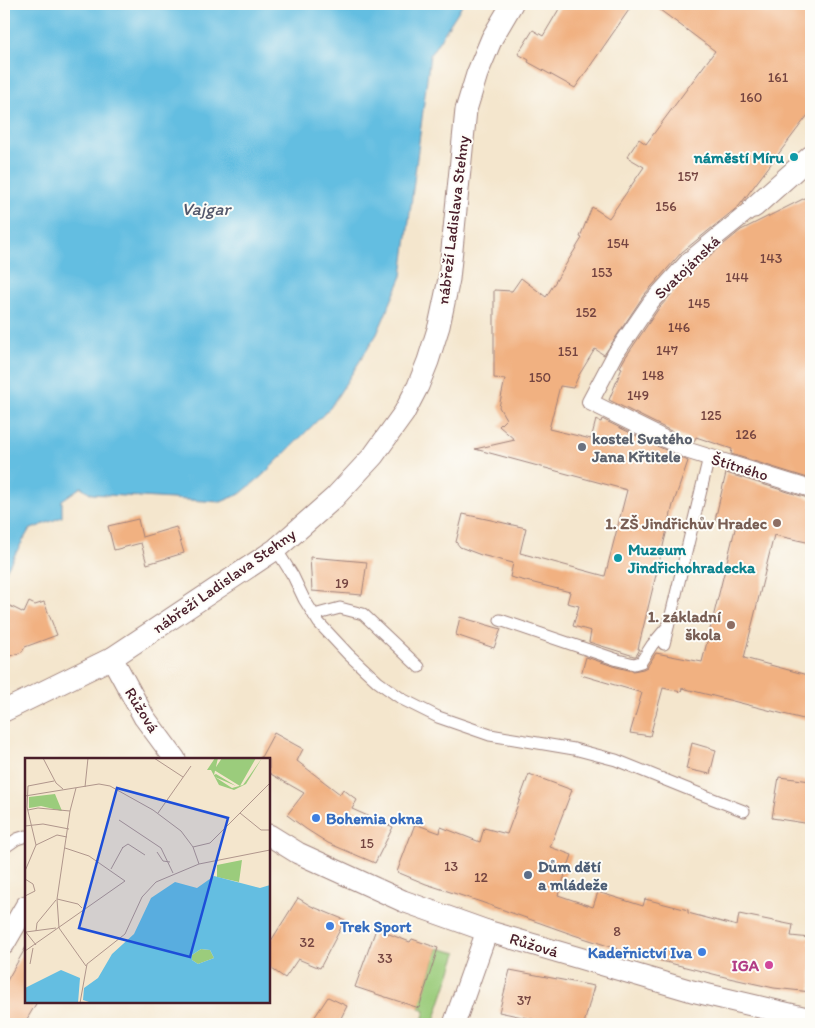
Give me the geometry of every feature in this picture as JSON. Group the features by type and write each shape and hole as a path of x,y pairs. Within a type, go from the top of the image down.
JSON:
{"street":[{"name":"nábřeží Ladislava Stehny","path":"4,711 112,658 276,548 334,498 373,456 404,413 428,361 439,326 449,279 466,110 477,74 492,38 512,4"},
{"name":"Svatojánská","path":"590,402 616,353 651,302 690,260 754,207 811,156"},
{"name":"Štítného","path":"590,402 689,451 811,489"},
{"name":"Růžová","path":"112,658 144,717 174,758"},
{"name":"Růžová","path":"270,836 298,853 403,901 487,931 692,991 811,1019"},
{"path":"4,944 25,908"},
{"path":"454,1024 487,931"}],"lane":[{"path":"664,644 709,457"},
{"path":"276,548 319,623 378,682 402,699 438,717 490,735 574,749 616,760 744,811"},
{"path":"314,615 340,608 363,614 419,667"},
{"path":"500,620 634,664 641,662 668,626"},
{"path":"4,848 17,839 25,836"}],"green space":[{"path":"438,948 457,953 433,1024 421,1024 425,1011 419,1008"}],"water":[{"name":"Vajgar","path":"4,4 463,4 430,55 402,276 377,334 330,408 262,476 240,494 221,502 92,494 81,487 62,500 62,517 29,530 4,574"}],"building":[{"path":"562,4 633,4 575,88 528,62 529,60 518,54 533,30 543,36"},
{"path":"652,4 811,4 811,111 739,206 682,252 644,295 604,355 595,349 573,388 560,386 549,429 591,439 596,420 601,422 602,419 688,461 673,505 638,649 640,649 636,656 634,656 589,642 591,631 573,626 579,606 567,603 570,592 510,577 513,563 481,555 460,547 456,542 463,514 491,520 526,528 520,553 605,576 627,490 475,449 515,440 499,426 506,419 499,407 505,379 494,378 494,290 512,291 521,278 546,297 582,238 580,237 592,207 609,218 644,167 627,157 639,139 646,144 715,51"},
{"path":"811,195 811,479 731,454 732,449 696,437 693,442 609,400 625,358 659,308 696,267 741,230"},
{"name":"1. základní škola","path":"726,473 811,499 811,543 774,535 744,658 811,676 811,721 682,688 681,692 663,688 650,736 630,733 642,693 581,675 586,657 633,671 647,667 656,653 702,662 736,525 715,520"},
{"path":"138,519 142,537 176,527 184,553 147,564 141,543 114,550 108,526"},
{"path":"310,557 367,562 362,595 312,591"},
{"path":"29,602 35,605 44,602 57,635 25,647 22,652 4,658 4,603 24,613"},
{"path":"460,617 501,629 494,648 456,635"},
{"path":"274,733 303,749 297,761 340,794 343,789 357,800 352,809 393,827 375,863 328,843 287,815 304,793 270,774 270,758 261,758"},
{"path":"692,743 716,750 710,774 686,769"},
{"path":"529,774 572,790 550,847 572,855 558,895 593,907 598,892 643,906 645,899 688,910 688,913 737,926 739,914 793,925 791,936 810,938 811,992 774,988 630,953 426,884 397,872 415,824 440,833 441,827 480,842 484,828 507,834"},
{"path":"779,777 811,781 811,824 772,818"},
{"path":"298,898 311,906 345,920 320,968 298,959 285,978 270,968 270,942"},
{"path":"376,929 410,942 412,939 438,948 419,1008 355,987"},
{"path":"25,949 25,1003 36,1003 24,1024 4,1024 4,986"},
{"path":"510,970 594,986 584,1024 555,1024 499,1012"},
{"path":"328,997 347,1006 338,1024 310,1024"}],"place":[{"name":"náměstí Míru","path":"794,157"},
{"name":"kostel Svatého Jana Křtitele","path":"582,447"},
{"name":"1. ZŠ Jindřichův Hradec","path":"777,523"},
{"name":"Muzeum Jindřichohradecka","path":"618,558"},
{"name":"1. základní škola","path":"731,625"},
{"name":"Bohemia okna","path":"316,818"},
{"name":"Dům dětí a mládeže","path":"528,875"},
{"name":"Trek Sport","path":"330,926"},
{"name":"Kadeřnictví Iva","path":"702,952"},
{"name":"IGA","path":"769,965"}]}
